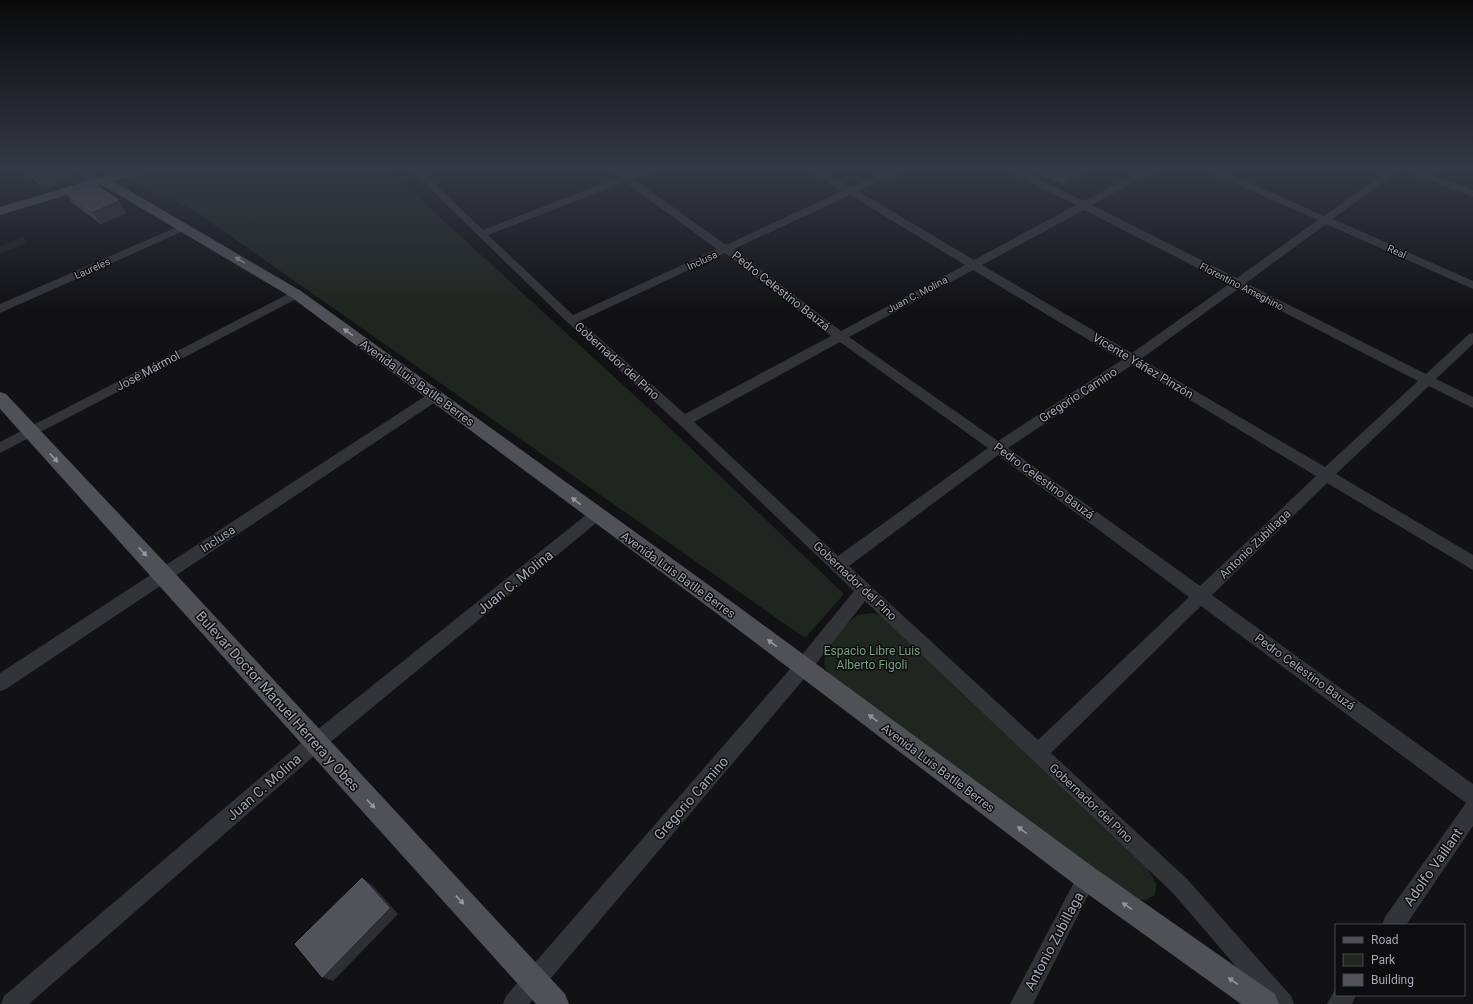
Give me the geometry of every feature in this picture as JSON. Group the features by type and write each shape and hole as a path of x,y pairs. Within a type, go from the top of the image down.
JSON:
{"main road":[{"name":"Avenida Luis Batlle Berres","path":"165,216 296,294 596,516 710,597 1087,878 1265,1004"},
{"name":"Bulevar Doctor Manuel Herrera y Obes","path":"0,398 164,575 315,743 555,1004"}],"street":[{"name":"Gobernador del Pino","path":"463,216 572,320 684,421 1180,886 1284,1004"},
{"path":"481,234 528,216"},
{"name":"Pedro Celestino Bauzá","path":"679,216 726,249 839,336 998,448 1202,596 1473,796"},
{"name":"Inclusa","path":"572,320 796,216"},
{"name":"Vicente Yáñez Pinzón","path":"891,216 1473,563"},
{"name":"Juan C. Molina","path":"684,421 1060,216"},
{"name":"Florentino Ameghino","path":"1105,216 1473,403"},
{"name":"Real","path":"1317,216 1473,284"},
{"name":"Gregorio Camino","path":"838,565 998,448 1131,360 1332,216"},
{"name":"Laureles","path":"0,309 184,227"},
{"name":"José Mármol","path":"0,448 296,294"},
{"name":"Antonio Zubillaga","path":"1038,752 1202,596 1326,475 1473,337"},
{"name":"Inclusa","path":"0,683 435,396"},
{"name":"Juan C. Molina","path":"12,1004 315,743 596,516"},
{"name":"Gregorio Camino","path":"514,1004 803,667 864,590"},
{"name":"Adolfo Vaillant","path":"1394,924 1473,809"},
{"name":"Antonio Zubillaga","path":"1021,1004 1087,878"}],"shaded area":[{"path":"23,237 28,243 0,254 0,246"}],"green space":[{"path":"201,216 438,216 658,417 844,594 805,638"},
{"name":"Espacio Libre Luis Alberto Figoli","path":"873,613 883,616 1145,864 1156,884 1155,895 1144,900 1136,899 831,675 826,668 825,661 826,654 833,643 847,624 855,617 861,614"}],"building":[{"path":"362,878 389,908 322,977 295,944"}]}
